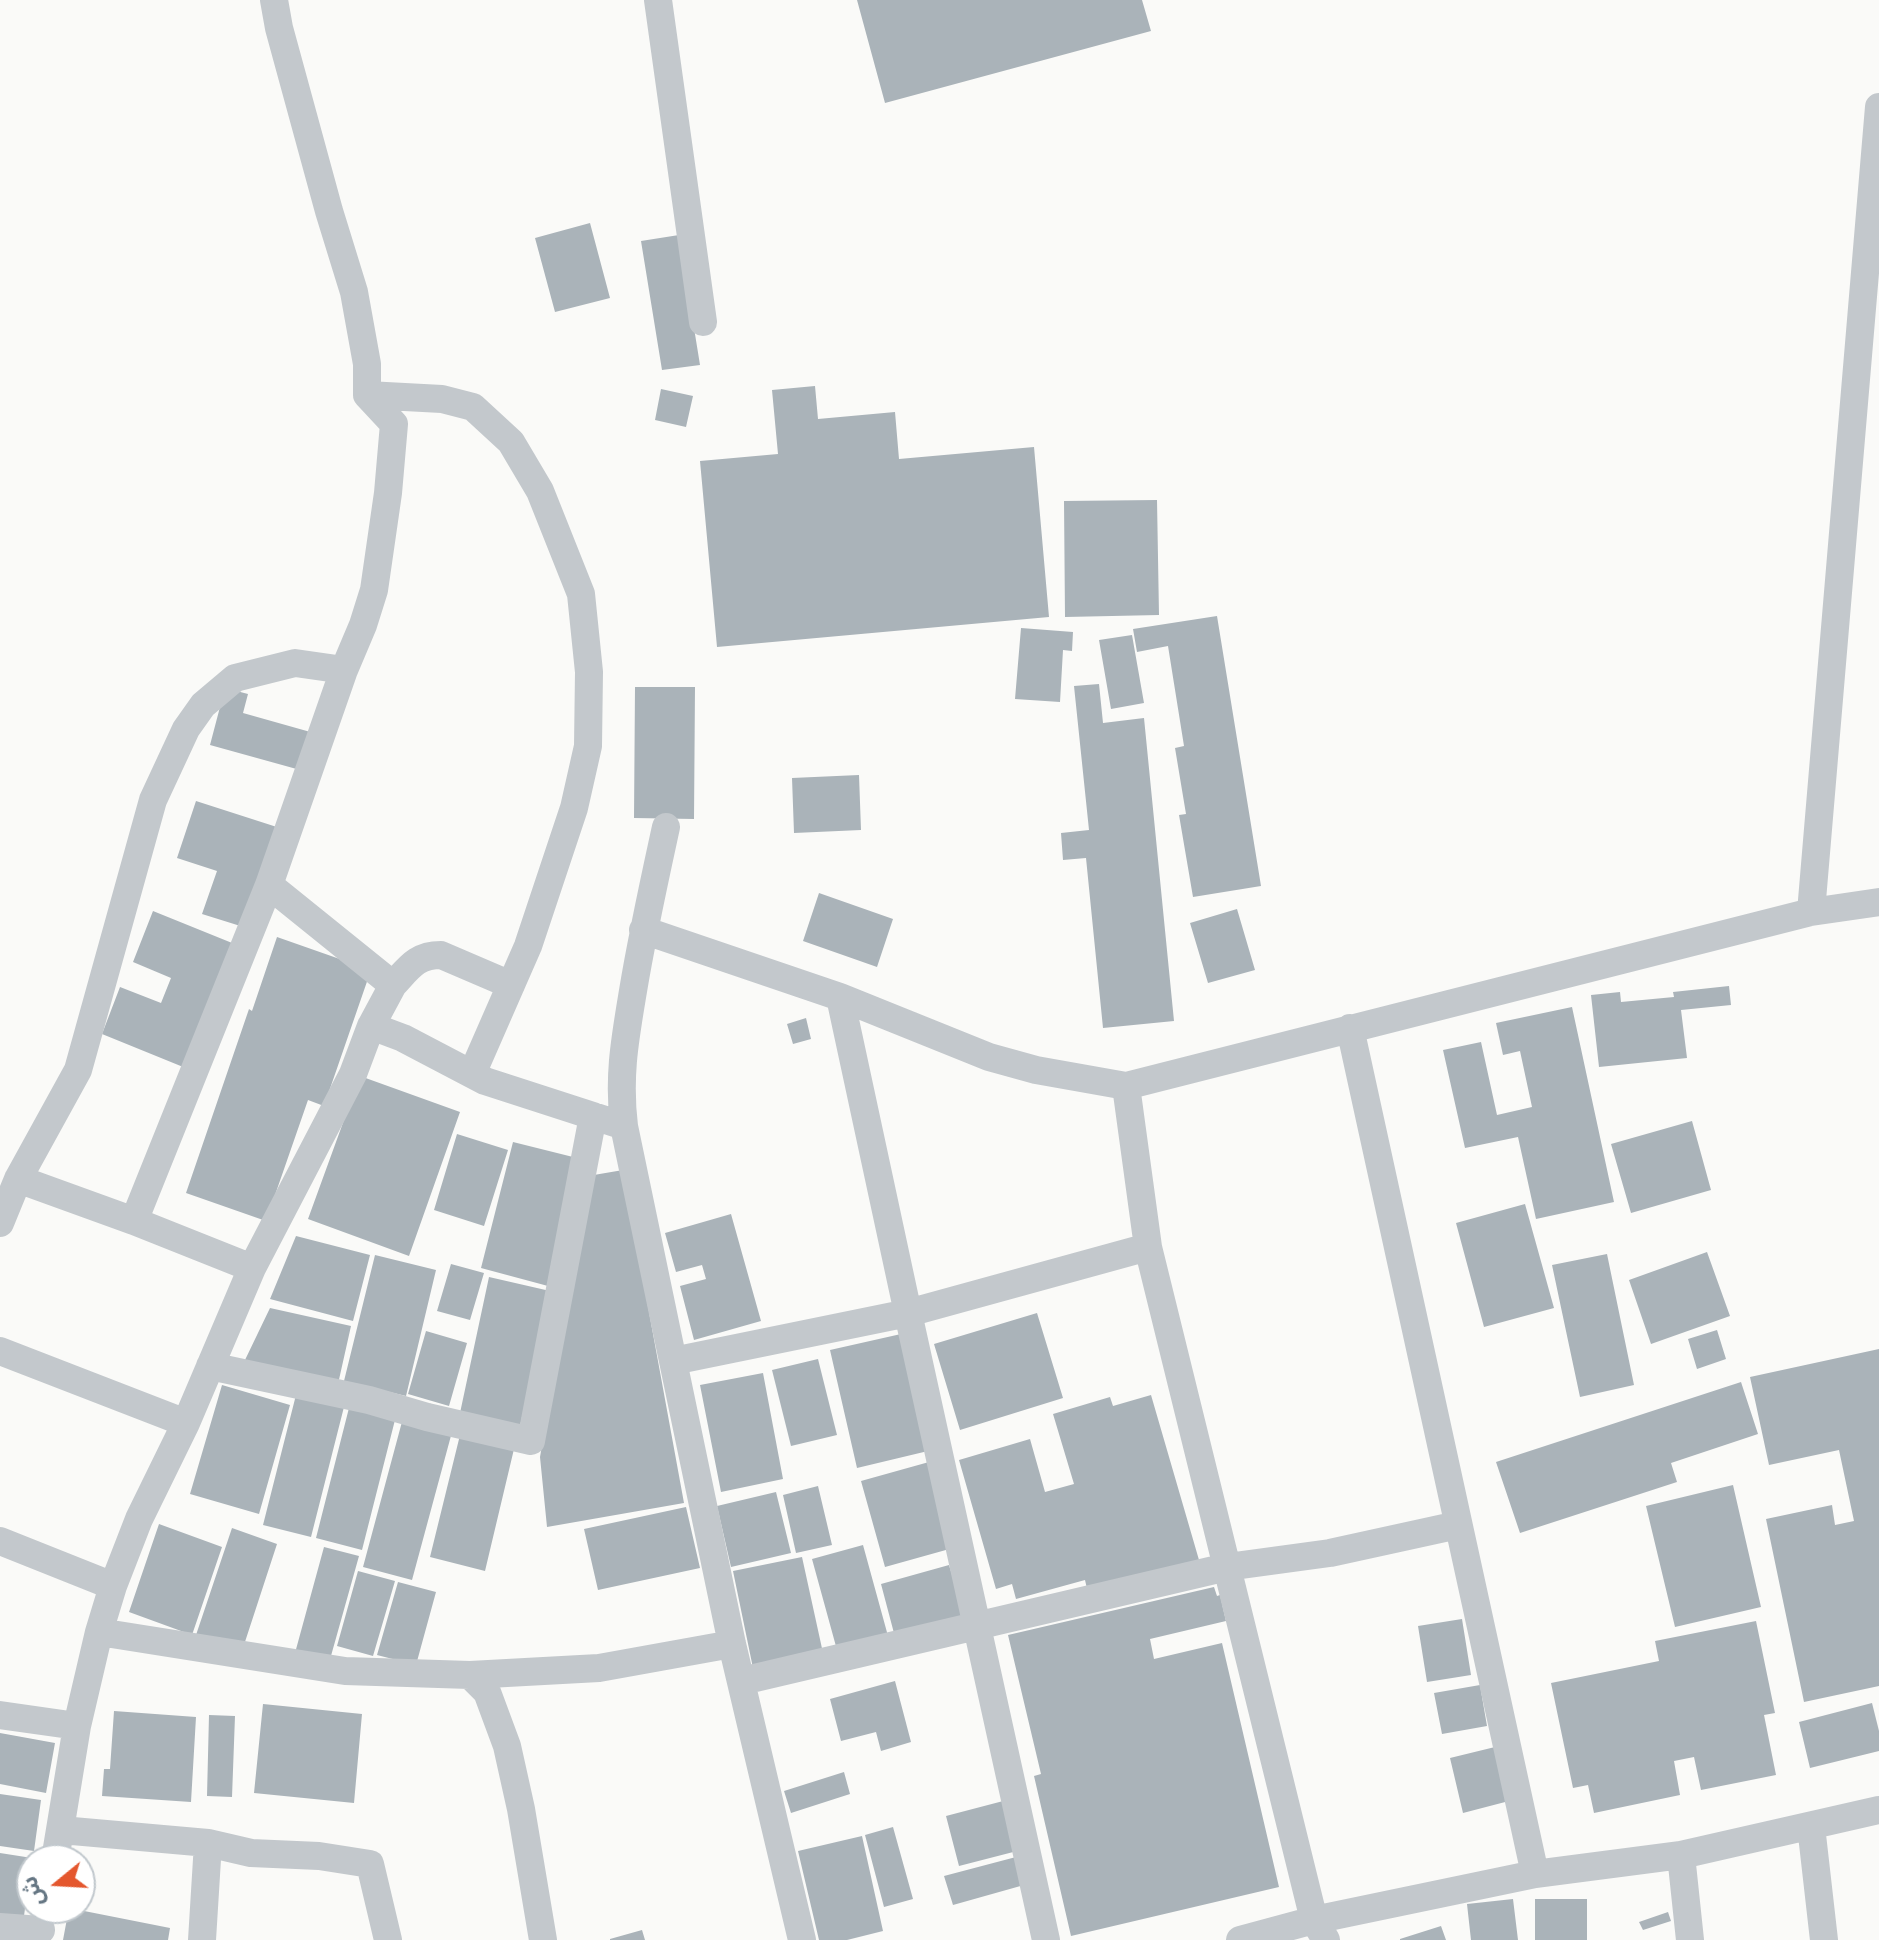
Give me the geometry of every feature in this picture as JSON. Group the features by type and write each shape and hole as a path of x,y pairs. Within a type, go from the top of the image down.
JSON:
{"street":[{"path":"134,1221 269,885 344,670 363,625 374,590 388,493 394,424 367,395 367,364 354,292 329,211 274,0"},
{"path":"658,0 703,322"},
{"path":"1811,912 1879,107"},
{"path":"367,395 442,399 473,407 511,442 540,491 581,594 589,672 588,746 574,808 528,946 472,1074"},
{"path":"0,1223 18,1179 78,1070 153,800 186,729 203,705 235,678 295,663 344,670"},
{"path":"666,827 643,930 622,1057 624,1126 732,1644 802,1940"},
{"path":"269,885 393,985"},
{"path":"643,930 840,997 989,1057 1036,1070 1126,1086 1811,912 1879,902"},
{"path":"58,1844 77,1726 113,1586 139,1519 186,1423 252,1268 353,1074 371,1026 393,985 420,958 441,955 511,985"},
{"path":"840,997 1046,1940"},
{"path":"371,1026 403,1038 485,1081 624,1126"},
{"path":"1350,1028 1535,1874"},
{"path":"1126,1086 1148,1247 1320,1930"},
{"path":"210,1366 369,1400 531,1441 593,1116"},
{"path":"18,1179 252,1268"},
{"path":"673,1361 908,1313 1148,1247"},
{"path":"0,1351 186,1423"},
{"path":"742,1681 1227,1567 1330,1553 1458,1525"},
{"path":"0,1541 113,1586"},
{"path":"99,1632 345,1671 470,1675 599,1668 732,1644"},
{"path":"470,1675 487,1692 507,1746 543,1940"},
{"path":"0,1715 77,1726"},
{"path":"1240,1940 1320,1930 1535,1874 1681,1855 1879,1810"},
{"path":"1811,1826 1824,1940"},
{"path":"61,1830 208,1843 251,1853 319,1856 370,1864 388,1940"},
{"path":"202,1940 208,1843"},
{"path":"1681,1855 1690,1940"},
{"path":"0,1927 42,1926"}],"building":[{"path":"857,0 1142,0 1151,31 885,103"},
{"path":"590,223 610,298 555,312 535,238"},
{"path":"679,235 700,365 662,370 641,241"},
{"path":"815,386 818,419 895,412 899,459 1034,447 1049,617 717,647 700,461 778,454 772,390"},
{"path":"661,389 693,396 686,427 655,420"},
{"path":"1157,500 1159,615 1065,617 1064,501"},
{"path":"1217,616 1261,886 1193,897 1179,815 1186,814 1175,748 1184,746 1168,646 1137,652 1133,629"},
{"path":"1021,628 1073,632 1072,651 1063,650 1060,702 1015,699"},
{"path":"1132,635 1144,703 1111,709 1099,640"},
{"path":"1099,684 1103,723 1144,718 1174,1021 1103,1028 1086,858 1063,860 1061,833 1089,830 1074,686"},
{"path":"635,687 695,687 694,819 634,818"},
{"path":"225,688 248,694 243,713 321,735 311,773 210,745"},
{"path":"859,775 861,830 794,833 792,778"},
{"path":"196,801 283,829 250,929 202,914 217,871 177,858"},
{"path":"819,893 893,919 877,967 803,941"},
{"path":"1237,909 1255,970 1208,983 1190,923"},
{"path":"153,911 242,947 193,1071 102,1034 120,987 161,1003 171,978 133,962"},
{"path":"277,937 371,970 324,1106 308,1100 266,1221 186,1193"},
{"path":"1729,986 1731,1005 1681,1010 1687,1058 1599,1067 1591,995 1620,992 1621,1002 1674,997 1673,992"},
{"path":"1572,1007 1614,1202 1536,1219 1518,1137 1465,1148 1443,1050 1481,1042 1497,1115 1532,1107 1520,1051 1503,1055 1496,1023"},
{"path":"806,1018 811,1039 793,1044 787,1024"},
{"path":"360,1076 460,1112 409,1256 308,1219"},
{"path":"1692,1121 1711,1190 1631,1213 1611,1144"},
{"path":"457,1134 508,1150 484,1226 434,1210"},
{"path":"513,1142 581,1159 548,1286 481,1268"},
{"path":"623,1170 684,1503 547,1527 540,1457 588,1176"},
{"path":"1525,1204 1554,1308 1484,1327 1456,1223"},
{"path":"731,1214 761,1321 694,1340 680,1286 706,1279 702,1265 676,1272 665,1233"},
{"path":"296,1236 370,1255 353,1321 270,1299"},
{"path":"1707,1252 1730,1316 1651,1344 1629,1280"},
{"path":"1607,1254 1634,1385 1580,1397 1552,1265"},
{"path":"375,1255 436,1270 406,1396 344,1381"},
{"path":"451,1264 484,1273 470,1320 437,1311"},
{"path":"489,1277 550,1291 520,1426 460,1413"},
{"path":"270,1308 351,1326 338,1384 245,1360"},
{"path":"1037,1313 1063,1398 960,1430 934,1344"},
{"path":"1717,1330 1726,1359 1697,1369 1688,1339"},
{"path":"426,1331 467,1343 449,1406 408,1394"},
{"path":"901,1334 928,1451 857,1468 830,1350"},
{"path":"1879,1349 1879,1686 1804,1702 1766,1519 1832,1505 1835,1525 1854,1521 1839,1450 1769,1465 1750,1377"},
{"path":"818,1359 837,1435 791,1446 772,1370"},
{"path":"763,1373 783,1479 721,1492 700,1385"},
{"path":"1741,1382 1758,1434 1671,1463 1677,1482 1520,1533 1496,1462"},
{"path":"222,1385 290,1405 259,1514 190,1494"},
{"path":"297,1391 345,1403 311,1537 263,1525"},
{"path":"1151,1395 1199,1560 1088,1593 1085,1580 1016,1599 1012,1584 996,1589 959,1460 1030,1439 1045,1492 1074,1484 1053,1414 1110,1397 1113,1406"},
{"path":"350,1404 396,1416 362,1550 316,1538"},
{"path":"403,1418 452,1432 412,1580 363,1567"},
{"path":"460,1435 514,1449 485,1571 430,1557"},
{"path":"929,1462 953,1548 885,1567 861,1481"},
{"path":"1733,1485 1761,1607 1675,1627 1646,1506"},
{"path":"818,1486 832,1545 796,1553 783,1495"},
{"path":"776,1492 791,1553 731,1567 717,1506"},
{"path":"686,1507 700,1568 598,1590 584,1529"},
{"path":"159,1524 222,1547 192,1635 129,1612"},
{"path":"232,1528 277,1544 242,1651 196,1635"},
{"path":"863,1545 888,1636 837,1650 812,1559"},
{"path":"324,1547 359,1556 329,1663 295,1653"},
{"path":"802,1557 823,1653 753,1668 733,1571"},
{"path":"949,1565 965,1617 895,1637 881,1584"},
{"path":"358,1571 395,1581 373,1656 337,1646"},
{"path":"398,1582 436,1592 416,1665 377,1655"},
{"path":"1214,1587 1217,1596 1220,1595 1226,1621 1150,1639 1154,1659 1222,1643 1279,1887 1071,1936 1034,1776 1041,1774 1008,1635"},
{"path":"1462,1619 1471,1675 1427,1682 1418,1626"},
{"path":"1756,1621 1775,1713 1764,1715 1776,1775 1701,1790 1694,1757 1674,1761 1680,1795 1594,1813 1588,1785 1573,1788 1551,1683 1659,1661 1655,1641"},
{"path":"895,1681 911,1742 881,1751 876,1732 841,1741 830,1699"},
{"path":"1480,1685 1487,1726 1442,1734 1434,1693"},
{"path":"1872,1703 1879,1731 1879,1751 1810,1768 1799,1722"},
{"path":"263,1704 362,1714 354,1803 254,1793"},
{"path":"114,1711 196,1717 191,1802 102,1796 104,1769 110,1769"},
{"path":"209,1715 235,1716 232,1797 207,1796"},
{"path":"0,1733 55,1743 46,1793 0,1784"},
{"path":"1495,1747 1509,1801 1463,1813 1450,1758"},
{"path":"844,1772 850,1794 791,1813 784,1791"},
{"path":"0,1794 41,1800 35,1844 16,1844 16,1848 0,1846"},
{"path":"1007,1800 1021,1850 959,1866 946,1816"},
{"path":"893,1827 913,1899 884,1907 865,1835"},
{"path":"862,1836 883,1931 847,1940 819,1940 798,1851"},
{"path":"0,1853 16,1856 16,1922 0,1919"},
{"path":"1016,1857 1024,1885 953,1905 944,1876"},
{"path":"1513,1899 1518,1940 1471,1940 1467,1904"},
{"path":"1535,1899 1587,1899 1587,1940 1535,1940"},
{"path":"1668,1912 1671,1921 1643,1930 1639,1922"},
{"path":"96,1913 170,1928 168,1940 63,1940 66,1924 96,1924"},
{"path":"1441,1926 1446,1940 1400,1940 1400,1939"},
{"path":"642,1930 645,1940 610,1940 610,1939"}]}
